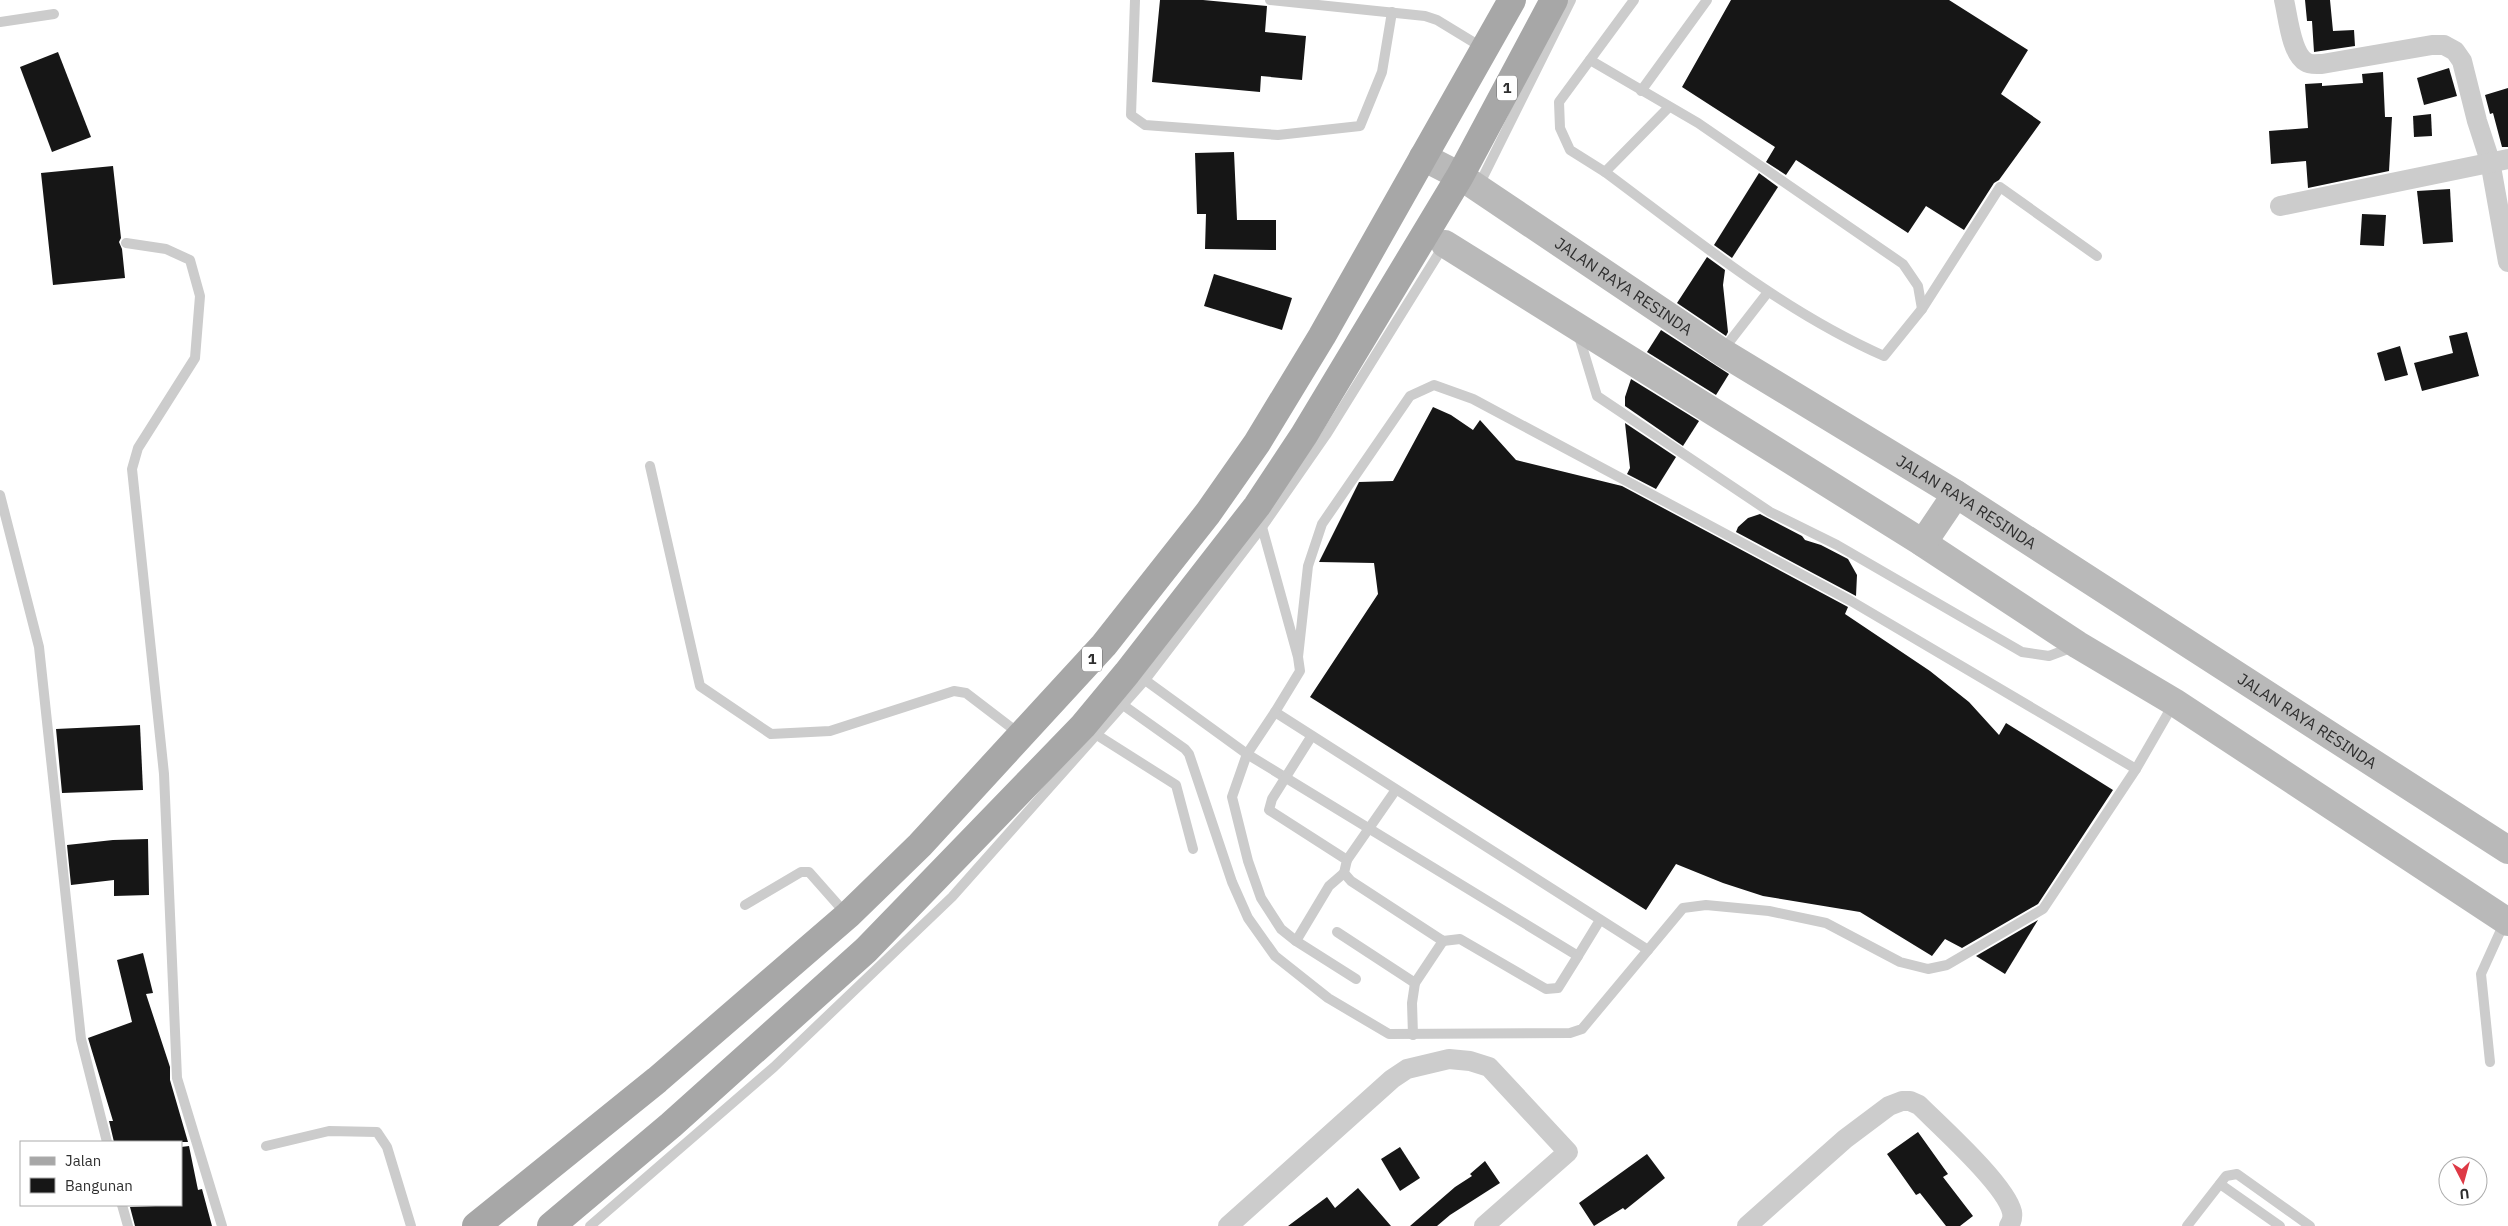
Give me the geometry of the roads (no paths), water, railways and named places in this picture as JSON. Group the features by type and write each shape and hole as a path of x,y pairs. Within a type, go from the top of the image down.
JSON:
{"main road":[{"name":"1","path":"476,1226 657,1080 848,916 920,845 1104,645 1208,513 1257,443 1322,336 1512,0"},
{"name":"1","path":"551,1226 671,1125 866,950 1084,726 1256,506 1469,182 1554,0"}],"street":[{"path":"2284,0 2294,46 2299,56 2308,64 2322,64 2432,45 2444,44 2455,51 2462,61 2477,121 2499,160 2508,262"},
{"name":"JALAN RAYA RESINDA","path":"1423,157 1469,182 1722,352 1956,494 2508,850"},
{"path":"2280,206 2499,160"},
{"path":"1445,244 1922,543 2078,645 2174,702 2507,921"},
{"path":"1922,543 1956,494"},
{"path":"1228,1226 1392,1079 1407,1069 1449,1059 1470,1061 1489,1067 1568,1152 1484,1226"},
{"path":"1746,1226 1846,1140 1889,1106 1902,1101 1910,1101 1919,1105 1969,1154 2000,1191 2012,1210 2013,1219 2009,1226"}],"lane":[{"path":"1135,0 1131,115 1145,125 1278,134 1360,126 1382,72 1392,12"},
{"path":"1270,0 1425,16 1438,20 1484,48"},
{"path":"1469,182 1571,0"},
{"path":"1634,0 1559,102 1560,128 1570,150 1605,172 1768,292 1844,338 1884,356 1922,309 2000,187 2097,256"},
{"path":"1641,91 1707,0"},
{"path":"0,22 54,14"},
{"path":"1590,60 1698,123 1903,264 1918,286 1922,309"},
{"path":"1605,172 1669,107"},
{"path":"126,243 166,249 190,260 200,296 195,358 138,448 132,469 164,774 177,1078 222,1226"},
{"path":"590,1226 774,1067 952,897 1098,735 1145,680 1262,527 1326,435 1445,244"},
{"path":"1722,352 1768,292"},
{"path":"1576,325 1597,396 1770,512 1837,545 2022,652 2048,656 2078,645"},
{"path":"1298,657 1308,566 1322,524 1410,396 1434,385 1473,399 1851,601 2136,769"},
{"path":"650,466 700,686 771,734 830,731 954,691 966,693 1022,736"},
{"path":"0,495 39,647 81,1039 107,1141"},
{"path":"1262,527 1298,657 1300,671 1247,754 1232,797 1241,838 1261,898 1281,929 1296,941 1356,979"},
{"path":"1145,680 1247,754 1368,830 1578,956"},
{"path":"1123,705 1185,749 1232,882 1248,918 1275,956 1328,998 1389,1034 1413,1035 1570,1033 1582,1029 1683,908 1706,905 1769,910 1826,923 1900,962 1928,969 1948,965 2043,909 2136,769 2174,702"},
{"path":"1275,712 1648,950"},
{"path":"1098,735 1176,785 1193,849"},
{"path":"1312,737 1272,799 1269,810 1347,860"},
{"path":"1296,941 1329,886 1344,873 1347,860 1395,790"},
{"path":"745,905 801,872 809,872 848,916"},
{"path":"1344,873 1368,893 1443,941 1460,939 1546,989 1558,988 1600,920"},
{"path":"2490,1062 2481,974 2507,921"},
{"path":"1338,932 1415,983"},
{"path":"1413,1035 1412,1003 1415,983 1443,941"},
{"path":"266,1146 329,1131 376,1132 387,1146 411,1226"},
{"path":"2187,1226 2226,1176 2236,1174 2310,1226"},
{"path":"2220,1184 2267,1222 2280,1226"},
{"path":"122,1206 128,1226"}]}
